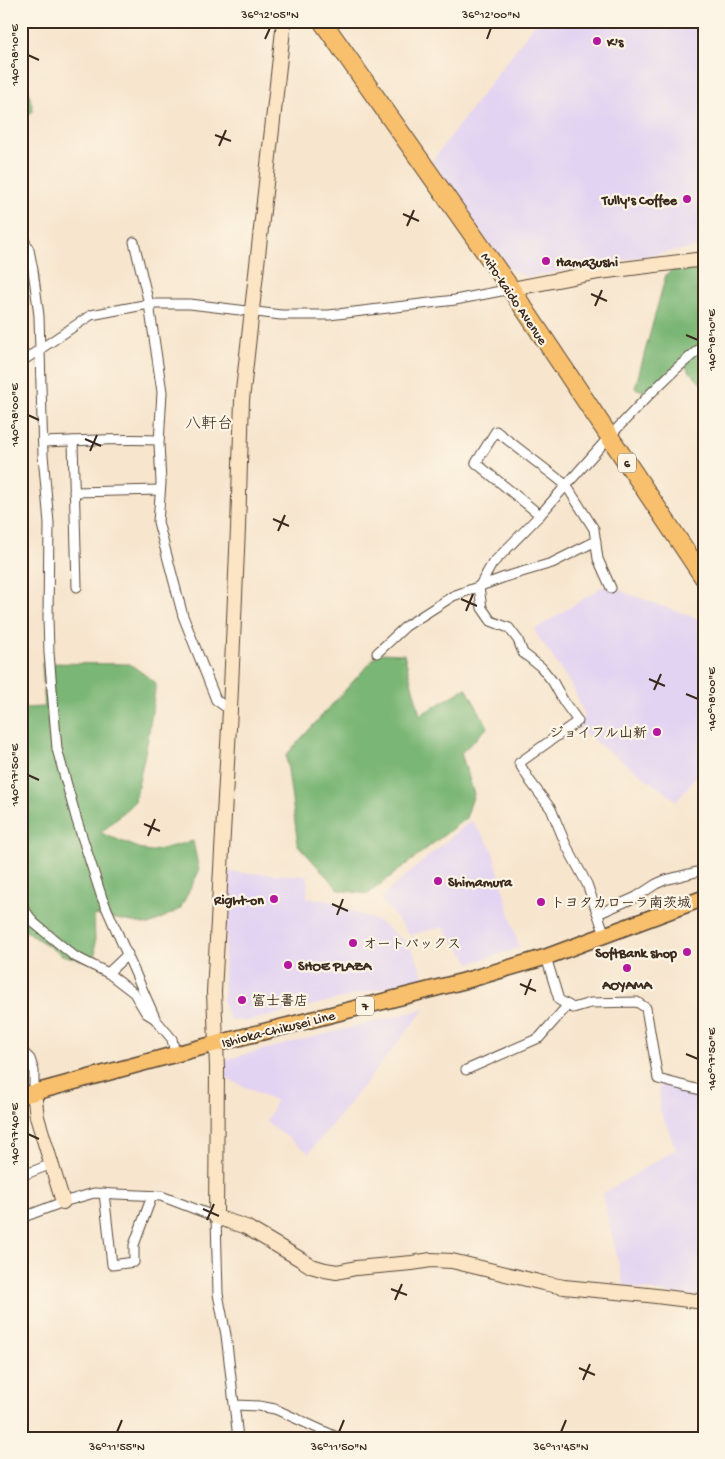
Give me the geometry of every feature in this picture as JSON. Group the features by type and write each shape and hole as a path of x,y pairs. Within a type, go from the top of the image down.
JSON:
{"highway":[{"name":"Mito-kaido Avenue","path":"320,23 511,289 704,578"}],"main road":[{"name":"Ishioka-Chikusei Line","path":"28,1094 175,1054 464,981 546,957 704,898"}],"street":[{"path":"238,1438 226,1335 218,1294 214,982 230,710 242,400 286,24"},
{"path":"21,234 29,250 39,316 43,442 49,523 48,653 57,749 77,821 102,898 156,1020 172,1040 175,1054"},
{"path":"134,242 149,304 162,392 159,440 161,483 158,522 183,616 216,700 230,710"},
{"path":"21,362 91,315 149,304 190,304 281,315 329,315 455,300 599,272 704,258"},
{"path":"605,935 586,884 551,809 519,763 578,721 541,667 523,653 518,640 509,628 491,621 482,608 479,587 492,564 540,515 609,436 663,381 704,345"},
{"path":"540,515 476,463 496,431 566,486 594,529 598,558 611,588"},
{"path":"43,442 130,438 159,440"},
{"path":"73,441 77,587"},
{"path":"74,492 160,490"},
{"path":"377,653 406,626 453,596 505,577 552,563 596,541"},
{"path":"598,914 636,897 665,880 704,870"},
{"path":"21,905 34,923 74,956 108,973 134,993 146,1013 156,1020"},
{"path":"108,973 128,954"},
{"path":"546,957 559,1000 568,1005 574,1008 590,1003 637,1002 646,1008 658,1079 704,1091"},
{"path":"466,1070 539,1038 568,1005"},
{"path":"21,1050 30,1059 34,1071 28,1094 63,1202"},
{"path":"21,1176 49,1166"},
{"path":"21,1218 63,1202 94,1193 162,1196 246,1227 300,1260 325,1270 338,1272 356,1268 431,1260 452,1261 564,1287 704,1302"},
{"path":"104,1193 112,1265 134,1262 134,1244 152,1196"},
{"path":"235,1405 259,1406 275,1410 339,1438"}],"shaded area":[{"path":"537,21 704,21 704,246 526,277 504,266 432,161"},
{"path":"612,581 623,592 704,621 704,766 677,801 578,729 585,716 572,686 534,630"},
{"path":"471,820 492,848 519,948 471,963 443,927 410,935 380,898"},
{"path":"228,872 308,876 307,898 330,901 381,923 404,941 415,955 424,978 249,1021 230,1020 223,1003"},
{"path":"425,1009 309,1153 266,1122 276,1101 223,1077 227,1059"},
{"path":"659,1084 704,1096 704,1299 624,1286 602,1194 676,1149 660,1110"}],"green space":[{"path":"21,80 26,80 33,111 21,121"},
{"path":"704,264 704,387 681,362 646,392 635,388 666,275 672,270"},
{"path":"379,653 404,654 420,715 466,688 488,727 461,753 474,794 466,818 368,894 339,890 298,845 286,755"},
{"path":"42,663 130,664 156,683 148,739 135,801 101,833 149,852 193,841 199,871 180,909 149,925 94,915 96,964 62,955 21,928 21,708 45,707"}],"place":[{"name":"K's","path":"597,41"},
{"name":"Tully's Coffee","path":"687,199"},
{"name":"Hamazushi","path":"546,261"},
{"name":"ジョイフル山新","path":"657,732"},
{"name":"Shimamura","path":"438,881"},
{"name":"Right-on","path":"274,899"},
{"name":"トヨタカローラ南茨城","path":"541,902"},
{"name":"オートバックス","path":"353,943"},
{"name":"SoftBank shop","path":"687,952"},
{"name":"SHOE PLAZA","path":"288,965"},
{"name":"AOYAMA","path":"627,968"},
{"name":"富士書店","path":"242,1000"}],"district":[{"name":"八軒台","path":"209,422"}]}
